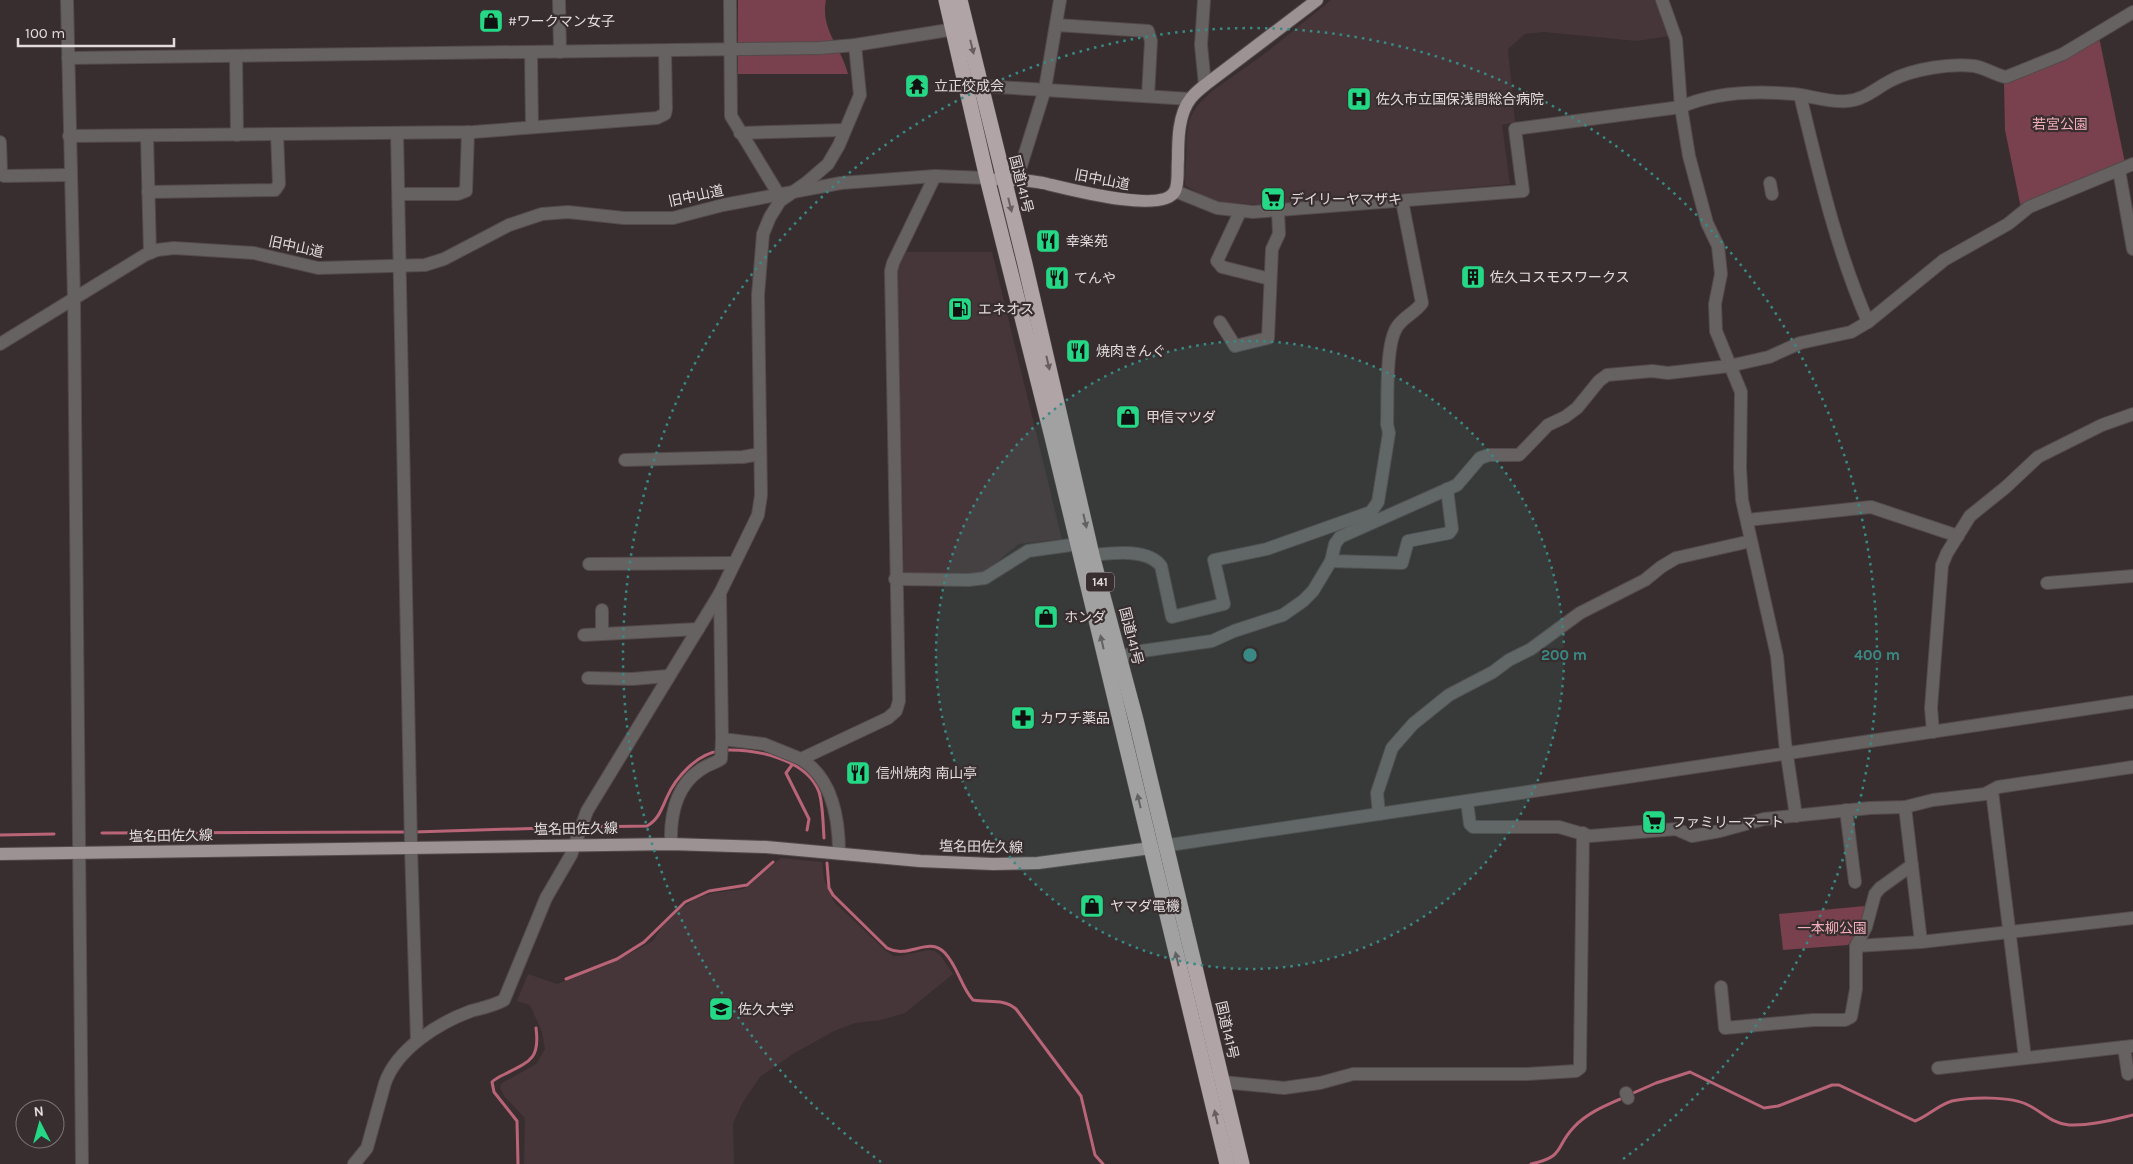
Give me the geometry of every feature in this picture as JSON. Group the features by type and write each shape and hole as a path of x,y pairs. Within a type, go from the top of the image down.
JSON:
{"highway":[{"name":"国道141号","path":"946,0 960,28 982,86 1092,555 1167,846 1242,1164"},
{"name":"国道141号","path":"960,0 960,28 987,178 1078,544 1227,1164"}],"main road":[{"path":"1176,191 1182,118 1190,99 1205,85 1317,0"},
{"name":"旧中山道","path":"987,178 1040,183 1131,201 1162,199 1176,191"},
{"name":"塩名田佐久線","path":"0,854 78,853 410,836 579,834 671,844 766,847 929,862 1007,864 1057,860 1151,848"}],"street":[{"path":"67,0 74,300 82,1164"},
{"path":"559,0 560,52"},
{"path":"730,0 731,116 740,132 784,194"},
{"path":"1021,166 1045,89 1060,0"},
{"path":"1204,0 1201,45 1205,85"},
{"path":"1662,0 1676,39 1682,107 1689,156 1708,223 1718,246 1721,274 1715,304 1716,331 1740,392 1740,482 1751,541 1773,630 1796,816"},
{"path":"1176,191 1202,203 1240,212 1523,191 1515,129 1682,107 1691,103 1720,97 1756,94 1800,95 1839,102 1850,101 1861,98 1890,80 1908,73 1958,65 1973,66 2006,77 2063,54 2133,12"},
{"path":"1057,25 1148,31 1151,40 1148,96"},
{"path":"68,58 820,48 855,45 960,28"},
{"path":"354,1164 367,1148 388,1073 397,1061 417,1042 444,1024 504,1000 546,898 567,864 587,811 720,593 758,515 760,506 758,304 760,247 770,216 784,194 806,183 828,164 839,144 860,95 855,45"},
{"path":"69,136 468,132 662,116 665,114 666,109 665,51"},
{"path":"530,52 532,127"},
{"path":"236,56 237,135"},
{"path":"982,86 1190,99"},
{"path":"1800,95 1836,240 1851,283 1868,322"},
{"path":"740,132 844,130"},
{"path":"399,194 458,194 466,190 468,132"},
{"path":"397,133 410,836 417,1042"},
{"path":"148,192 275,190 279,184 277,134"},
{"path":"147,136 150,253"},
{"path":"0,142 1,171 4,176 70,175"},
{"path":"1092,555 1131,554 1157,561 1161,566 1172,617 1224,604 1214,560 1268,549 1373,516 1457,485 1480,458 1488,455 1519,455 1548,425 1565,417 1576,408 1599,381 1607,375 1652,371 1668,373 1729,366 1769,357 1800,343 1851,332 1868,322 1944,260 2008,224 2029,207 2133,164"},
{"path":"2118,170 2133,249"},
{"path":"801,759 888,718 898,707 891,272 893,263 935,176"},
{"name":"旧中山道","path":"0,344 157,250 174,248 254,253 318,268 425,265 444,259 509,225 542,214 568,212 624,218 673,218 723,205 841,183 935,176 987,178"},
{"path":"1120,658 1142,651 1212,641 1234,631 1282,615 1303,601 1312,591 1331,561 1335,544 1340,537 1373,516 1378,502 1389,433 1391,340 1398,325 1422,303 1402,201"},
{"path":"1220,322 1235,346 1268,338 1272,249 1279,234 1278,210"},
{"path":"1240,212 1217,261 1222,267 1270,279"},
{"path":"1933,732 1930,708 1942,565 1947,552 1970,516 2006,487 2038,457 2087,432 2133,414"},
{"path":"625,460 743,458 760,454"},
{"path":"1331,561 1402,563 1408,541 1449,533 1452,530 1447,489"},
{"path":"1747,520 1871,507 1958,536"},
{"path":"1379,814 1377,793 1392,748 1413,724 1449,695 1493,672 1580,613 1646,580 1661,567 1676,558 1751,541"},
{"path":"895,579 969,580 985,578 1028,551 1078,544"},
{"path":"589,564 645,558 734,564"},
{"path":"2047,583 2133,576"},
{"path":"671,844 671,815 681,791 698,771 718,761 722,747 720,593"},
{"path":"602,610 602,634"},
{"path":"584,635 698,628"},
{"path":"596,674 632,679 668,676"},
{"path":"1151,848 2133,702"},
{"path":"722,747 764,744 801,759 813,769 826,787 837,816 839,853"},
{"path":"1467,802 1470,824 1473,828 1560,827 1590,836 1676,829 1692,836 1720,831 1764,819 1846,810 1905,807 1933,800 1985,794 1998,787 2133,767"},
{"path":"1992,791 2025,1058"},
{"path":"1905,807 1921,942"},
{"path":"1846,810 1855,882"},
{"path":"1222,1082 1284,1088 1320,1083 1353,1074 1527,1074 1576,1071 1580,1068 1583,833"},
{"path":"1722,987 1725,1028 1813,1020 1845,1020 1851,1017 1856,989 1856,946 1866,927 1874,894 1912,866"},
{"path":"1856,946 1921,942 2133,918"},
{"path":"1938,1068 2129,1047 2128,1074"}],"shaded area":[{"name":"佐久市立国保浅間総合病院","path":"1331,0 1656,0 1669,36 1637,41 1544,32 1525,34 1508,49 1515,122 1502,125 1510,184 1265,205 1221,202 1203,196 1185,185 1189,120 1197,106 1212,91 1267,52"},
{"path":"906,252 992,252 1062,539 1019,544 982,574 904,574 897,269"},
{"name":"佐久大学","path":"781,858 822,862 824,879 834,902 885,950 893,956 928,950 935,951 953,974 905,1013 881,1020 855,1023 834,1031 793,1054 760,1077 743,1102 733,1123 734,1164 524,1164 525,1118 504,1096 500,1087 502,1083 536,1064 545,1049 542,1032 530,1005 517,1001 528,974 557,984 608,965 653,941 661,928 679,910 695,899 713,893 744,889"}],"green space":[{"path":"738,0 826,0 825,10 828,29 848,74 738,74"},
{"name":"若宮公園","path":"2099,37 2125,163 2021,208 2005,130 2004,83"},
{"name":"一本柳公園","path":"1865,906 1860,927 1848,945 1783,950 1779,914"}],"waterway":[{"path":"725,750 765,754 779,758 804,771 813,781 819,792 824,838"},
{"path":"584,827 647,826 657,817 671,789 682,774 703,757 719,751"},
{"path":"792,765 786,773 809,819 807,830"},
{"path":"414,832 578,827"},
{"path":"102,833 408,832"},
{"path":"0,835 54,834"},
{"path":"566,979 617,959 644,942 685,902 709,891 747,885 773,862"},
{"path":"827,863 829,888 833,895 887,948 895,951 932,946 939,948 949,959 973,1000 1006,1003 1016,1009 1081,1096 1095,1155 1103,1164"},
{"path":"518,1164 517,1121 494,1092 492,1082 521,1066 532,1057 536,1046 536,1028"},
{"path":"1631,1094 1656,1083 1690,1072 1764,1108 1778,1106 1832,1085 1839,1085 1915,1121 1952,1101 1980,1098 2021,1102 2052,1120 2069,1125 2093,1124 2133,1115"},
{"path":"1531,1164 1550,1158 1555,1154 1568,1134 1585,1117 1625,1097"}],"place":[{"name":"#ワークマン女子","path":"491,21"},
{"name":"立正佼成会","path":"917,86"},
{"name":"佐久市立国保浅間総合病院","path":"1359,99"},
{"name":"デイリーヤマザキ","path":"1273,199"},
{"name":"幸楽苑","path":"1048,241"},
{"name":"佐久コスモスワークス","path":"1473,277"},
{"name":"てんや","path":"1057,278"},
{"name":"エネオス","path":"960,309"},
{"name":"焼肉きんぐ","path":"1078,351"},
{"name":"甲信マツダ","path":"1128,417"},
{"name":"ホンダ","path":"1046,617"},
{"name":"カワチ薬品","path":"1023,718"},
{"name":"信州焼肉 南山亭","path":"858,773"},
{"name":"ファミリーマート","path":"1654,822"},
{"name":"ヤマダ電機","path":"1092,906"},
{"name":"佐久大学","path":"721,1009"}]}
